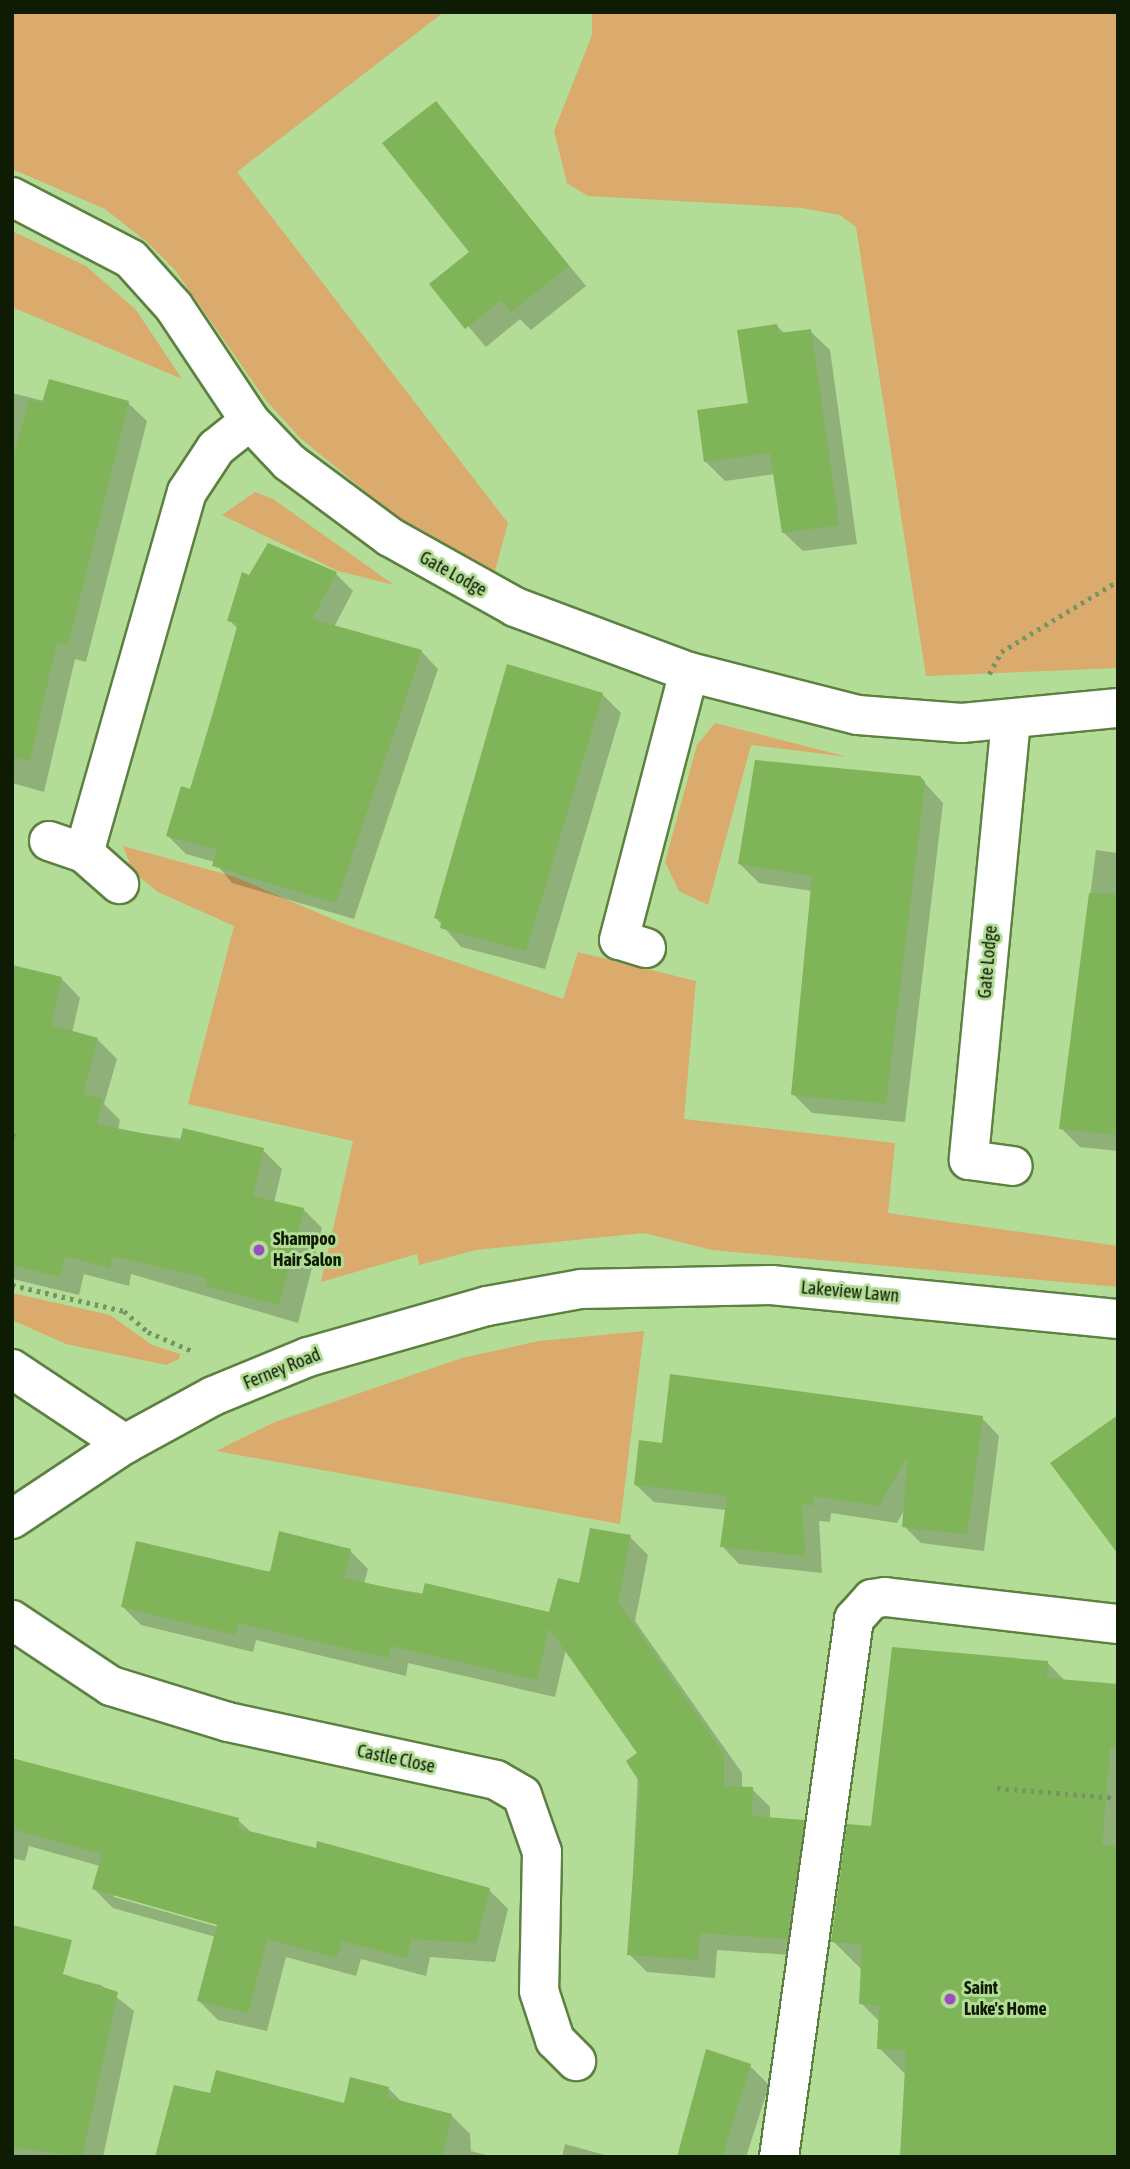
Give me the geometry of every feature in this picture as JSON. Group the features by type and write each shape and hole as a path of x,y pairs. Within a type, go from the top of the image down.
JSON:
{"street":[{"name":"Gate Lodge","path":"12,197 131,259 174,307 250,421 336,499 455,578 690,672 858,715 962,723 1118,708"},
{"path":"84,853 187,492 216,449 250,421"},
{"path":"646,948 619,940 690,672"},
{"name":"Gate Lodge","path":"1011,720 969,1160 1013,1167"},
{"path":"48,841 84,853 119,884"},
{"name":"Lakeview Lawn","path":"581,1289 771,1285 1118,1319"},
{"name":"Ferney Road","path":"12,1519 125,1444 213,1396 308,1357 429,1320 581,1289"},
{"path":"12,1369 125,1444"},
{"path":"779,2157 854,1619 872,1599 886,1597 1118,1624"},
{"name":"Castle Close","path":"12,1620 111,1685 228,1723 496,1780 522,1795 542,1852 539,1991 555,2040 576,2061"}],"path":[{"path":"962,723 1001,652 1118,581"},
{"path":"12,1285 124,1311 157,1337 202,1353"},
{"path":"997,1788 1118,1798"}],"shaded area":[{"path":"12,12 444,12 237,172 508,523 495,571 393,514 299,437 265,399 175,270 147,242 105,209 12,169"},
{"path":"592,12 1118,12 1118,668 926,676 856,227 840,215 802,208 588,196 567,183 554,131 592,35"},
{"path":"12,231 86,266 136,310 182,379 12,307"},
{"path":"255,492 273,499 394,585 338,571 222,515"},
{"path":"715,723 848,757 751,745 708,905 679,891 665,862 697,745"},
{"path":"123,846 235,877 339,922 563,999 578,952 696,981 684,1119 895,1143 888,1213 1118,1246 1118,1287 712,1250 644,1233 476,1250 419,1265 417,1254 321,1282 353,1141 188,1104 234,926 158,892 133,872"},
{"path":"12,1293 110,1315 152,1345 180,1354 179,1359 166,1365 66,1344 12,1320"},
{"path":"644,1331 620,1524 216,1451 275,1422 462,1358 539,1341"}],"building":[{"path":"436,101 569,266 511,312 501,300 465,329 429,284 469,252 382,143"},
{"path":"777,324 779,333 811,329 839,525 782,533 770,453 704,462 697,410 748,403 737,330"},
{"path":"49,379 129,401 68,645 57,642 30,760 12,758 12,462 29,400 42,403"},
{"path":"268,543 337,572 312,619 422,650 336,903 212,866 217,850 166,836 181,786 190,789 214,709 238,623 227,621 242,572 249,575"},
{"path":"507,664 603,693 526,951 440,928 442,920 434,918"},
{"path":"755,760 920,776 925,782 886,1104 791,1095 812,876 738,864"},
{"path":"1089,893 1118,894 1118,1135 1059,1129"},
{"path":"12,965 62,977 51,1025 98,1038 83,1094 102,1099 97,1124 180,1141 183,1128 264,1148 253,1196 304,1208 279,1305 205,1286 207,1278 112,1256 110,1268 65,1256 60,1277 12,1265"},
{"path":"670,1374 983,1416 967,1534 902,1527 908,1456 879,1506 814,1496 813,1506 802,1504 805,1556 720,1547 727,1496 634,1485 639,1440 662,1443"},
{"path":"1118,1415 1118,1554 1050,1463"},
{"path":"590,1528 631,1535 618,1602 724,1754 724,1786 753,1787 752,1816 804,1820 787,1939 700,1933 698,1960 627,1955 640,1783 626,1761 637,1753 549,1628 537,1680 391,1646 388,1658 238,1623 236,1635 121,1607 136,1541 270,1572 279,1531 351,1549 344,1578 422,1595 425,1583 549,1612 558,1578 579,1583"},
{"path":"892,1647 1048,1661 1047,1678 1118,1684 1118,1748 1110,1747 1102,1845 1118,1846 1118,2157 900,2157 906,2050 877,2049 879,2006 859,2004 862,1944 831,1942 847,1824 871,1826"},
{"path":"12,1758 239,1818 237,1828 316,1848 317,1841 490,1888 476,1943 411,1939 407,1958 342,1941 337,1958 267,1939 248,2013 197,2001 217,1925 92,1889 102,1854 12,1829"},
{"path":"12,1925 72,1940 63,1974 118,1992 82,2157 12,2147"},
{"path":"706,2049 751,2064 722,2157 677,2157"},
{"path":"216,2070 344,2103 350,2077 389,2087 387,2097 452,2114 442,2157 155,2157 174,2085 210,2093"}],"place":[{"name":"Shampoo Hair Salon","path":"259,1250"},
{"name":"Saint Luke's Home","path":"950,1999"}]}
